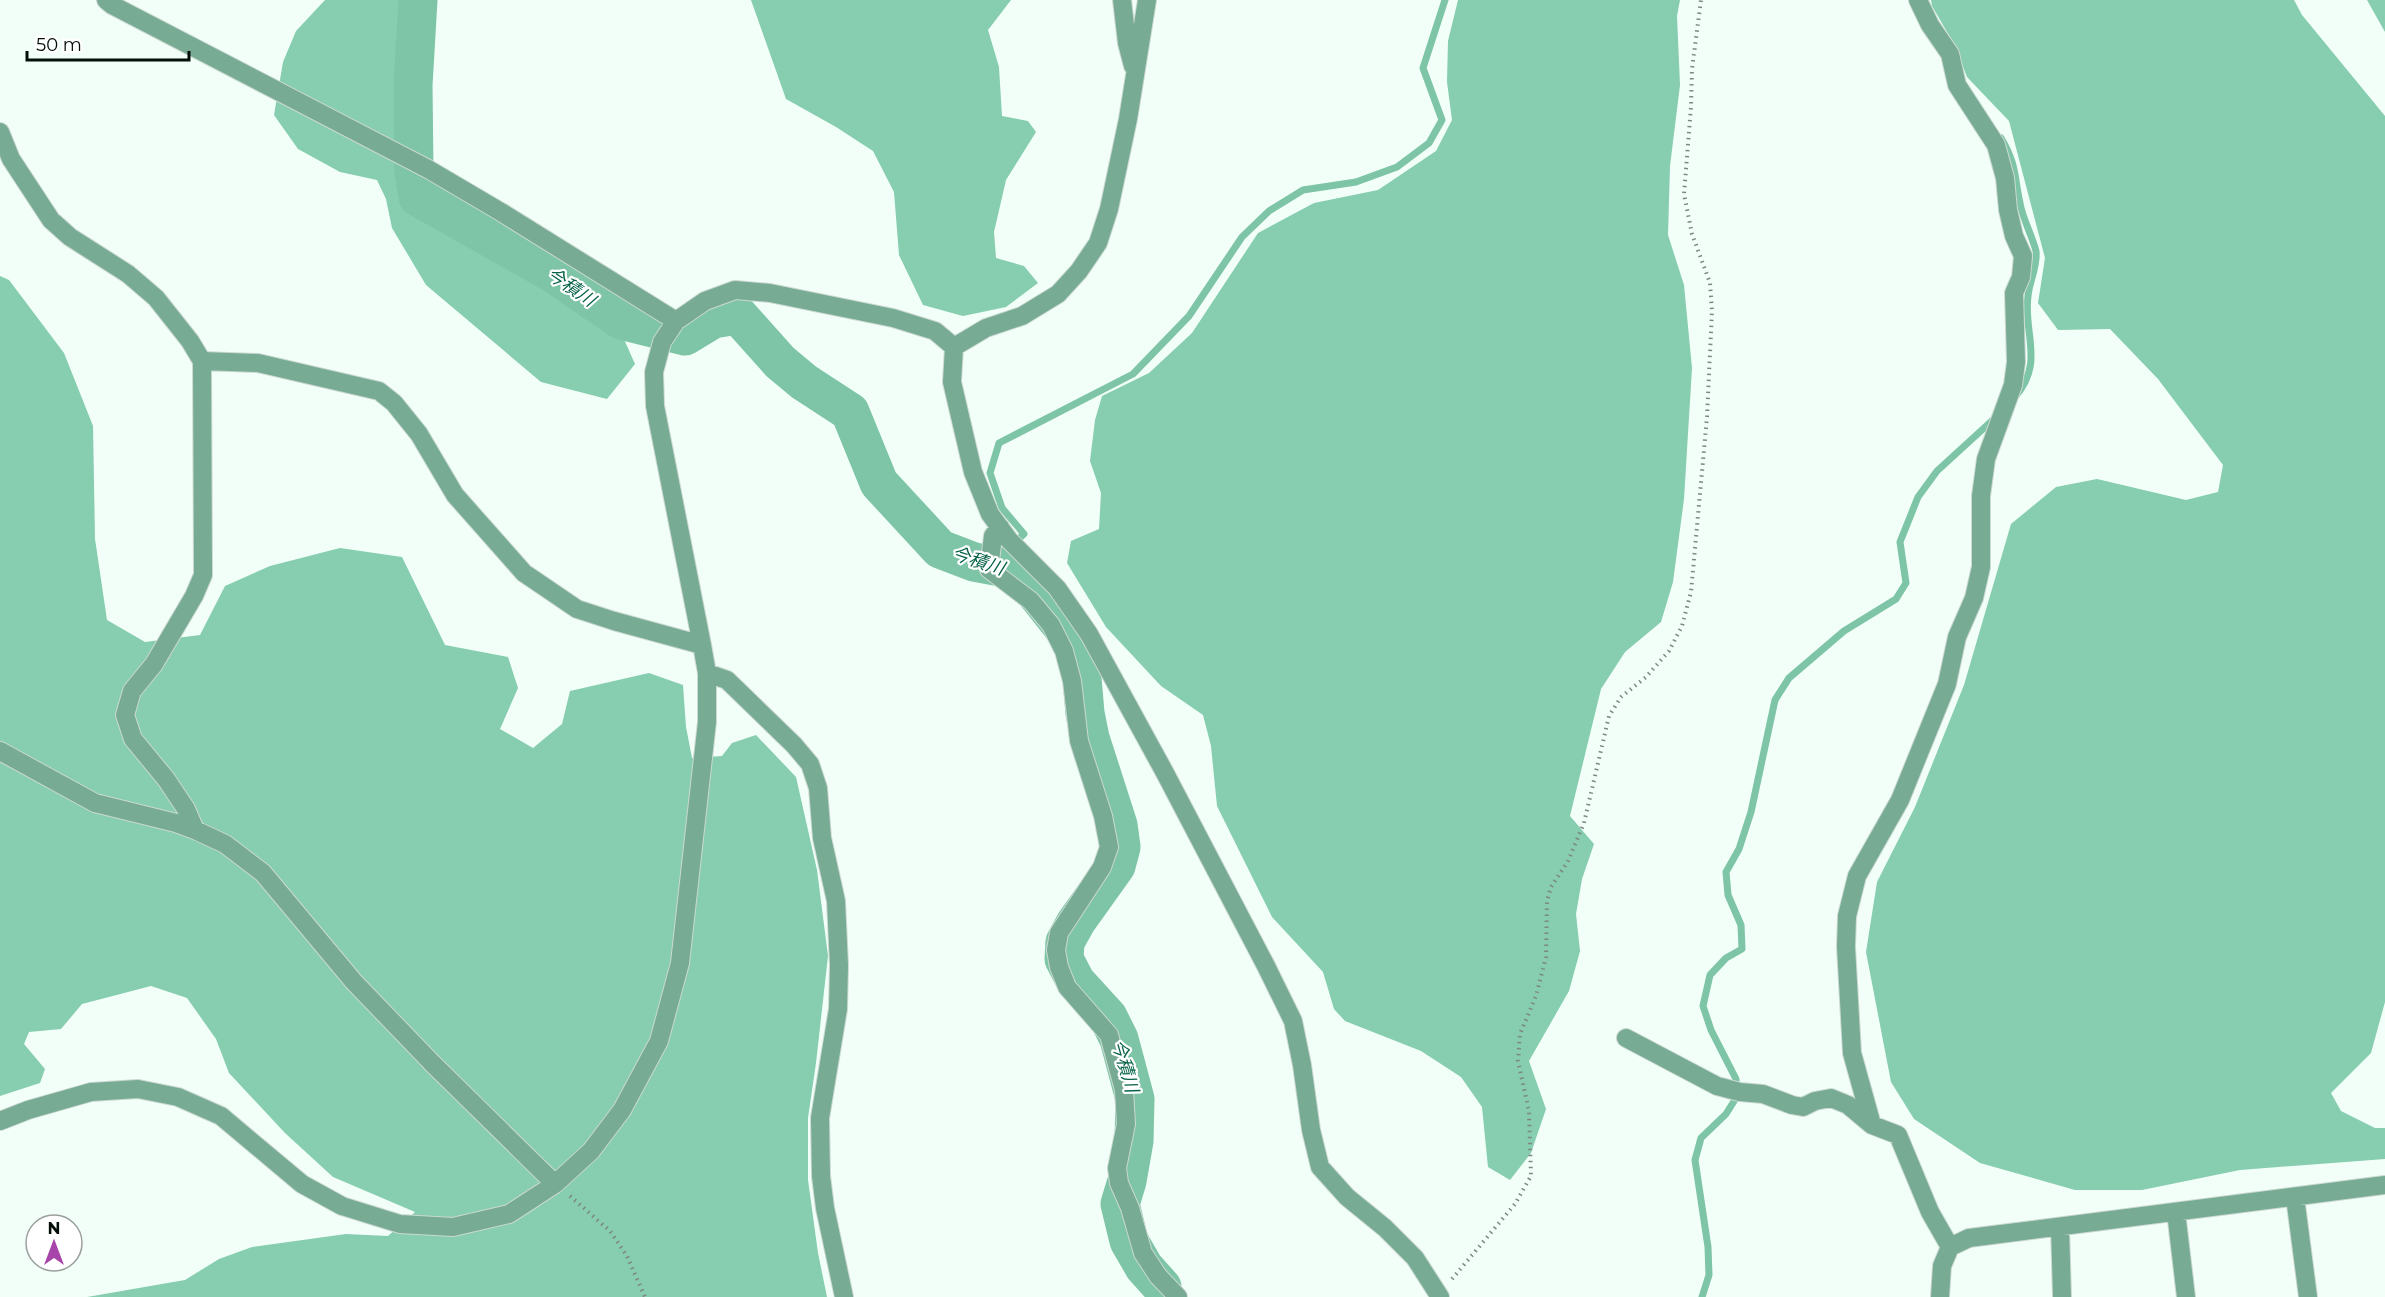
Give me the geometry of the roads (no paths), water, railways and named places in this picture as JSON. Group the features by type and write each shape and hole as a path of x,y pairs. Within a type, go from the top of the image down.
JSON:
{"street":[{"path":"106,0 122,11 428,169 522,224 676,321"},
{"path":"1122,0 1127,43 1135,72"},
{"path":"954,346 986,328 1022,316 1058,294 1079,271 1098,243 1109,209 1128,119 1147,0"},
{"path":"1872,1125 1852,1053 1846,947 1847,916 1857,876 1900,800 1947,684 1957,637 1974,598 1980,567 1980,496 1986,459 2013,385 2016,362 2014,293 2021,277 2023,256 2014,237 2008,210 2005,178 1996,145 1957,85 1950,54 1930,25 1918,0"},
{"path":"0,132 11,159 51,220 70,237 128,274 156,298 190,341 202,361 203,575 194,596 154,664 132,691 125,715 133,739 166,779 186,808 195,830"},
{"path":"0,1121 28,1110 91,1092 138,1089 178,1097 221,1116 302,1184 342,1206 400,1224 453,1227 509,1214 555,1184 591,1151 622,1110 659,1041 680,963 707,722 707,673 655,406 654,372 662,342 676,321 705,301 735,290 771,293 894,318 935,331 954,346"},
{"path":"954,346 952,382 973,472 990,514 1009,540 1057,588 1089,634 1166,773 1266,966 1293,1022 1302,1065 1311,1130 1320,1167 1347,1197 1385,1228 1415,1258 1440,1296"},
{"path":"202,361 232,360 258,363 379,391 394,403 419,434 455,495 524,573 577,609 702,645"},
{"path":"1000,527 993,536 989,569 1030,601 1051,625 1064,651 1072,681 1079,741 1103,816 1109,847 1102,867 1059,933 1056,950 1059,967 1067,987 1109,1035 1124,1090 1126,1124 1117,1168 1119,1183 1130,1208 1143,1253 1158,1276 1178,1297"},
{"path":"707,673 727,680 794,746 810,765 818,788 822,838 836,901 839,965 838,1009 820,1118 821,1176 825,1208 844,1297"},
{"path":"0,751 95,803 176,823 195,830 225,844 263,873 354,982 433,1064 555,1184"},
{"path":"1626,1038 1717,1086 1740,1092 1763,1094 1803,1107 1815,1101 1831,1098 1848,1105 1872,1125 1898,1135 1930,1212 1950,1247"},
{"path":"1940,1297 1942,1266 1950,1247 1969,1238 2385,1185"},
{"path":"2295,1197 2308,1297"},
{"path":"2176,1212 2186,1297"},
{"path":"2060,1227 2061,1297"}],"waterway":[{"name":"今積川","path":"418,0 413,85 414,172 418,197 551,272 621,320 685,336 713,319 738,315 780,362 804,382 850,412 879,483 940,549 974,562 1006,568 1034,591 1068,634 1081,667 1085,713 1090,738 1118,825 1121,847 1116,866 1076,922 1065,942 1064,959 1076,982 1108,1017 1119,1039 1135,1099 1134,1141 1127,1181 1120,1204 1129,1241 1144,1267 1162,1287"},
{"path":"1006,568 1002,555 1024,534 1002,508 990,473 999,443 1133,374 1189,316 1242,237 1269,211 1303,190 1356,182 1397,167 1429,143 1442,120 1423,68 1445,0"},
{"path":"2001,138 2012,163 2021,209 2036,251 2027,310 2031,360 2024,384 2015,397"},
{"path":"1702,1297 1709,1275 1708,1247 1695,1160 1701,1138 1726,1114 1736,1098 1736,1079 1711,1030 1703,1006 1710,975 1726,958 1742,949 1741,925 1728,895 1726,872 1739,849 1751,812 1775,700 1789,678 1844,631 1896,599 1906,583 1900,542 1918,497 1937,471 1995,418"}]}
